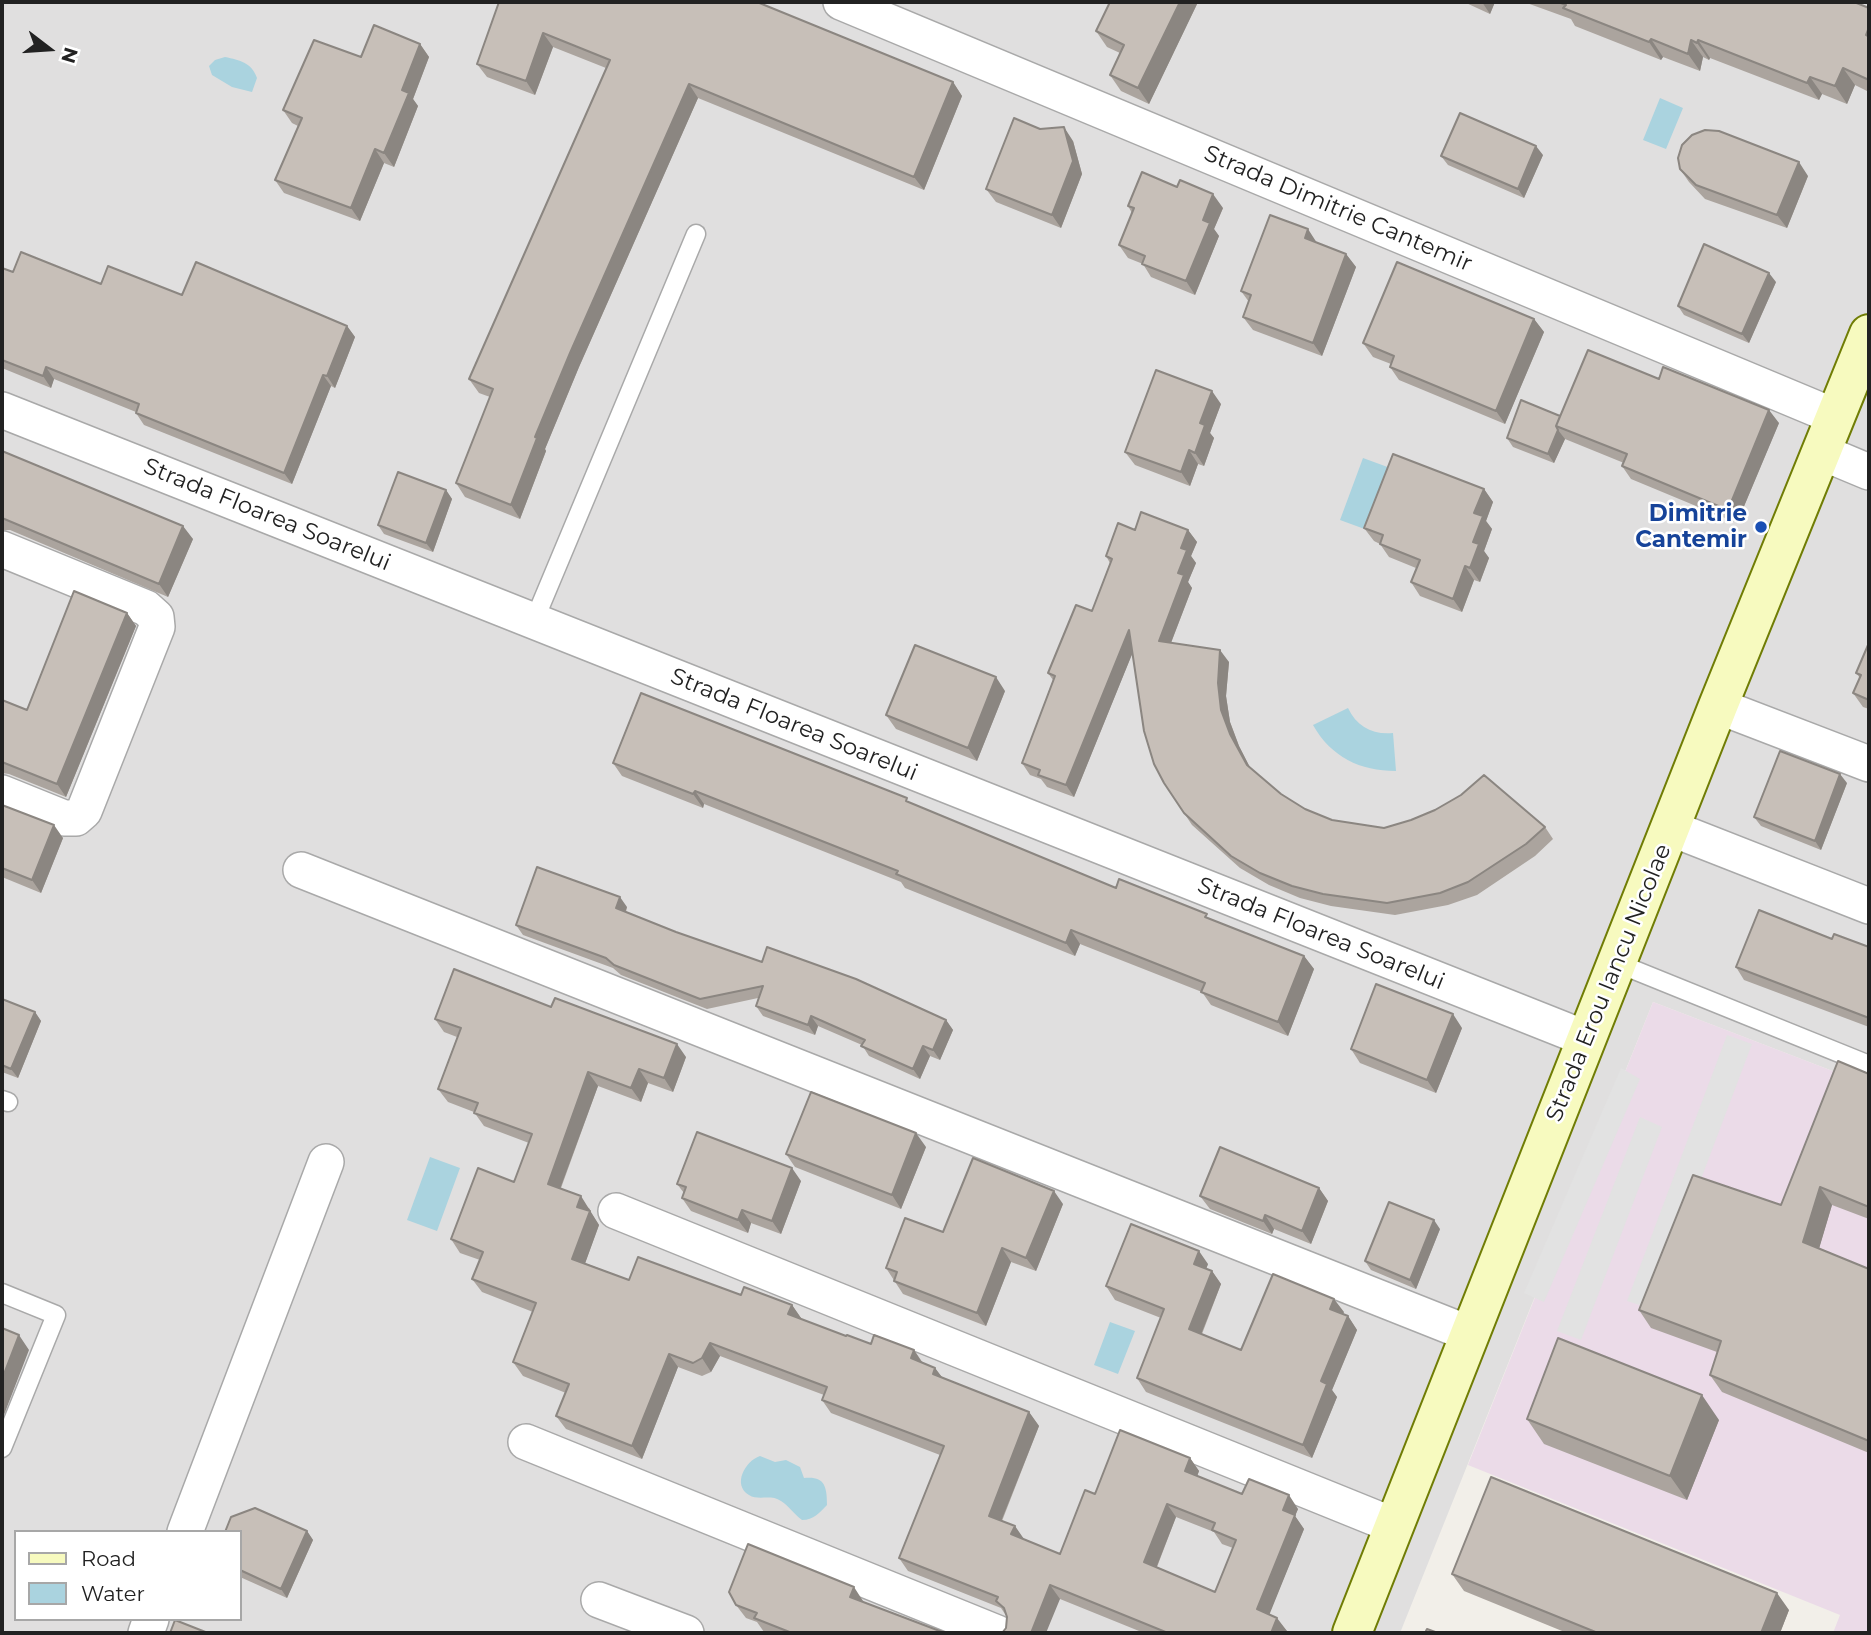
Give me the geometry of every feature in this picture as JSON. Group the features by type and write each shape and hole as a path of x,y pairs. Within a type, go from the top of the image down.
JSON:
{"street":[{"name":"Strada Dimitrie Cantemir","path":"841,2 884,10 1836,416"},
{"name":"Strada Erou Iancu Nicolae","path":"1352,1633 1718,706 1869,334"},
{"name":"Strada Floarea Soarelui","path":"2,410 1587,1039"},
{"path":"1821,452 1869,472"},
{"path":"2,549 146,608 156,617 157,627 84,811 76,818 64,818 2,793"},
{"path":"1718,706 1869,764"},
{"path":"1670,828 1869,906"},
{"path":"301,870 1470,1334"},
{"path":"186,1530 326,1162"},
{"path":"616,1211 1395,1526"},
{"path":"526,1442 997,1633"},
{"path":"599,1600 685,1633"}],"lane":[{"path":"534,621 696,234"},
{"path":"1617,963 1869,1065"},
{"path":"2,1293 56,1315 2,1448"}],"shaded area":[{"path":"2,2 1869,2 1869,1085 1653,1002 1400,1633 2,1633"},
{"path":"1653,1002 1869,1085 1869,1633 1833,1633 1840,1615 1468,1465"},
{"path":"1727,1035 1752,1044 1652,1309 1627,1301"},
{"path":"1621,1068 1640,1079 1544,1302 1524,1293"},
{"path":"1640,1117 1662,1127 1581,1340 1557,1331"}],"water":[{"path":"225,57 240,61 252,69 257,78 252,92 232,87 212,75 209,66 215,60"},
{"path":"1660,98 1683,108 1666,149 1643,140"},
{"path":"1363,458 1393,469 1370,531 1340,520"},
{"path":"1348,708 1366,728 1379,733 1393,733 1396,771 1370,768 1348,760 1328,746 1320,736 1313,725"},
{"path":"430,1157 460,1168 437,1231 407,1220"},
{"path":"1110,1322 1135,1331 1118,1374 1094,1365"},
{"path":"760,1456 775,1462 786,1460 800,1467 804,1478 820,1480 825,1487 827,1505 813,1517 802,1520 777,1499 749,1495 741,1485 742,1474 750,1463"}],"building":[{"path":"499,2 757,2 953,82 914,177 689,84 570,353 535,437 537,438 511,505 456,483 493,389 469,379 610,60 543,33 526,81 477,64"},
{"path":"1110,2 1180,2 1138,88 1110,75 1124,45 1096,31"},
{"path":"1558,2 1854,2 1869,8 1866,35 1869,37 1869,80 1843,68 1835,86 1810,77 1807,83 1698,40 1697,43 1691,40 1688,54 1651,39 1649,42 1563,8 1566,5"},
{"path":"374,25 420,44 402,90 409,93 384,153 375,149 351,208 275,180 302,118 283,110 314,40 361,57"},
{"path":"1460,113 1536,146 1518,189 1441,156"},
{"path":"1014,118 1040,129 1064,127 1073,161 1052,215 986,189"},
{"path":"1705,130 1719,131 1799,162 1777,215 1696,185 1680,169 1678,158 1682,145 1692,135"},
{"path":"1142,172 1177,187 1180,180 1213,194 1203,220 1210,223 1186,281 1142,264 1145,256 1119,245 1134,208 1128,206"},
{"path":"1270,215 1308,229 1305,238 1346,254 1313,343 1243,317 1251,295 1241,291"},
{"path":"1704,244 1769,273 1742,334 1678,306"},
{"path":"21,252 101,284 108,266 182,295 196,262 347,326 327,376 323,375 284,473 136,413 139,404 46,367 43,376 2,360 2,268 13,272"},
{"path":"1397,262 1534,319 1496,411 1390,367 1394,356 1363,343"},
{"path":"1588,350 1659,379 1663,367 1769,410 1728,510 1622,466 1627,454 1556,426"},
{"path":"1156,370 1212,391 1200,423 1205,425 1195,453 1189,450 1181,472 1125,452"},
{"path":"1521,400 1560,416 1556,426 1558,430 1548,454 1507,438"},
{"path":"2,451 183,526 159,584 2,518"},
{"path":"1393,454 1484,489 1474,513 1483,516 1473,542 1479,544 1470,568 1465,566 1453,599 1411,582 1420,560 1380,544 1383,535 1364,528"},
{"path":"398,472 446,490 426,543 378,525"},
{"path":"1141,512 1188,530 1181,548 1187,550 1178,573 1184,575 1159,641 1220,650 1218,683 1221,710 1230,734 1247,765 1281,794 1305,809 1332,820 1384,828 1435,810 1461,795 1484,775 1545,827 1526,844 1468,882 1440,893 1387,903 1323,894 1292,886 1260,873 1231,856 1184,813 1164,783 1154,764 1144,731 1129,630 1066,785 1038,775 1040,770 1022,763 1055,676 1048,673 1076,605 1092,611 1112,559 1106,556 1118,523 1135,530"},
{"path":"74,591 127,613 57,784 2,762 2,700 27,710"},
{"path":"915,645 996,677 968,748 886,715"},
{"path":"1868,645 1869,700 1853,693 1861,675 1856,673"},
{"path":"641,693 907,798 906,801 1116,888 1119,879 1304,956 1278,1022 1201,992 1205,983 1071,930 1066,943 896,874 898,871 695,791 693,794 613,763"},
{"path":"1780,751 1840,774 1815,841 1754,817"},
{"path":"2,805 54,825 32,880 2,868"},
{"path":"537,867 620,897 616,908 676,932 762,962 767,947 856,979 946,1020 933,1050 923,1046 913,1069 861,1046 865,1040 811,1016 808,1025 756,1006 763,986 700,999 614,965 606,958 516,925"},
{"path":"1759,910 1832,939 1834,934 1869,947 1869,1018 1736,967"},
{"path":"454,969 551,1007 555,998 677,1044 664,1078 639,1069 631,1088 588,1072 548,1184 581,1196 577,1207 590,1211 572,1259 629,1280 638,1257 741,1295 744,1287 792,1305 788,1314 846,1336 871,1344 874,1335 914,1350 911,1358 935,1368 933,1374 1029,1412 989,1516 1015,1526 1011,1534 1060,1554 1085,1490 1095,1494 1120,1430 1190,1458 1185,1471 1242,1494 1249,1479 1289,1495 1283,1510 1295,1515 1257,1609 1277,1618 1271,1633 1168,1633 1050,1585 1031,1633 1002,1633 1006,1628 1007,1617 1004,1608 996,1601 998,1597 899,1558 944,1446 822,1400 827,1387 710,1343 702,1358 693,1363 669,1354 632,1446 556,1416 569,1384 513,1362 536,1303 472,1279 483,1252 451,1239 478,1168 514,1182 532,1134 474,1113 478,1103 438,1089 461,1028 435,1019","holes":["1167,1504 1215,1523 1212,1530 1236,1540 1215,1592 1144,1562"]},
{"path":"1376,984 1453,1014 1427,1080 1351,1049"},
{"path":"2,999 35,1012 11,1069 2,1065"},
{"path":"1838,1061 1869,1074 1869,1207 1820,1187 1803,1242 1869,1269 1869,1441 1710,1375 1721,1341 1639,1310 1693,1175 1781,1205"},
{"path":"811,1092 916,1133 892,1195 786,1154"},
{"path":"697,1132 792,1168 772,1221 742,1210 738,1220 682,1198 686,1187 677,1184"},
{"path":"1220,1147 1319,1188 1302,1231 1265,1215 1263,1221 1200,1196"},
{"path":"973,1158 1054,1191 1026,1258 1002,1248 977,1313 894,1281 897,1272 886,1268 905,1218 943,1232"},
{"path":"1389,1202 1434,1220 1410,1280 1365,1261"},
{"path":"1131,1224 1199,1251 1194,1264 1212,1271 1189,1329 1241,1350 1273,1274 1334,1299 1330,1309 1348,1316 1321,1381 1327,1384 1303,1445 1137,1378 1164,1309 1106,1286"},
{"path":"2,1328 19,1335 2,1379"},
{"path":"1558,1338 1702,1395 1670,1476 1527,1419"},
{"path":"1491,1477 1777,1593 1761,1633 1598,1633 1452,1574"},
{"path":"255,1508 307,1531 281,1589 242,1571 242,1530 226,1530 231,1517"},
{"path":"748,1544 854,1587 850,1597 945,1633 792,1633 754,1618 757,1613 736,1605 729,1592"},
{"path":"175,1621 178,1621 208,1633 170,1633"}],"place":[{"name":"Dimitrie Cantemir","path":"1761,527"}]}
